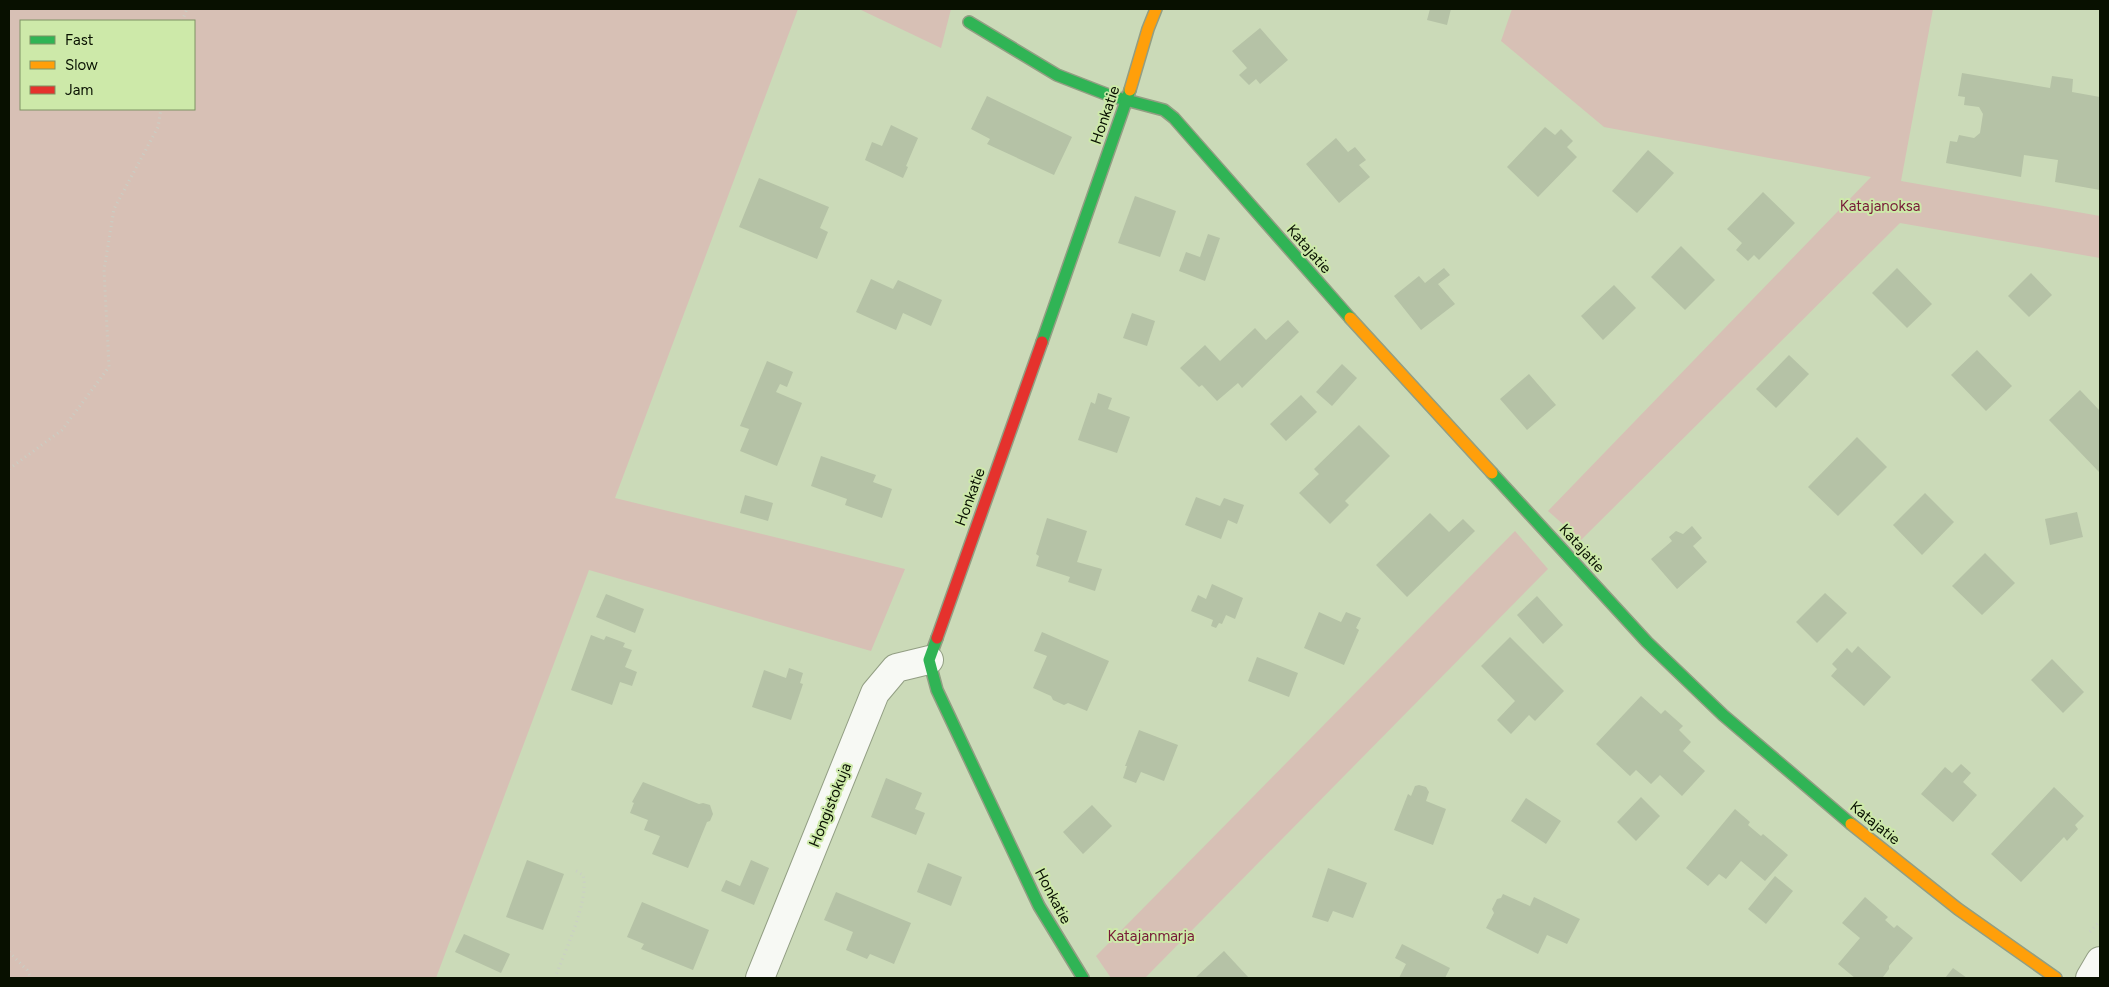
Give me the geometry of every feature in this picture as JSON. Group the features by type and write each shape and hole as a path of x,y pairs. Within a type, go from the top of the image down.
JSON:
{"street":[{"name":"Honkatie","path":"1083,978 1036,898 937,690 929,660 1127,100 1156,9"},
{"name":"Katajatie","path":"969,22 1057,75 1111,96 1164,110 1174,118 1354,323 1641,635 1722,715 1865,835 1958,909 2056,978"},
{"name":"Hongistokuja","path":"760,978 875,693 896,668 929,660"},
{"path":"2090,978 2100,961"}],"path":[{"path":"9,469 62,430 109,367 104,270 114,209 158,127 161,110"},
{"path":"555,978 583,902 586,884 583,875 573,869"},
{"path":"9,952 27,970 31,978"}],"green space":[{"path":"9,9 798,9 615,498 905,569 871,651 589,570 436,978 9,978"},
{"path":"859,9 951,9 941,48"},
{"name":"Katajanoksa","path":"1512,9 1933,9 1901,181 2100,216 2100,258 1900,223 1581,540 1548,511 1871,177 1604,127 1501,41"},
{"name":"Katajanmarja","path":"1515,531 1548,569 1145,978 1111,978 1096,956"}],"building":[{"path":"1430,9 1451,9 1447,25 1427,20"},
{"path":"1260,28 1288,60 1260,84 1256,79 1249,85 1239,75 1247,68 1232,51"},
{"path":"1962,73 2050,88 2052,76 2073,79 2072,92 2100,97 2100,190 2055,182 2058,160 2024,155 2021,177 1946,163 1950,141 1957,142 1959,135 1974,138 1980,133 1983,114 1979,107 1964,105 1965,97 1958,96"},
{"path":"987,96 1072,137 1054,175 987,144 990,139 971,129"},
{"path":"891,125 918,138 903,178 865,160 872,142 882,146"},
{"path":"1545,127 1555,135 1561,129 1573,141 1567,147 1577,157 1538,197 1507,167"},
{"path":"1336,138 1348,152 1355,147 1366,160 1359,165 1370,177 1339,203 1306,164"},
{"path":"1648,150 1674,173 1637,213 1612,191"},
{"path":"759,178 829,207 820,228 828,232 817,259 739,227"},
{"path":"1763,192 1795,223 1759,260 1754,255 1748,261 1736,250 1742,243 1727,229"},
{"path":"1135,196 1176,211 1160,257 1118,243"},
{"path":"1208,234 1220,238 1205,281 1179,271 1186,252 1200,257"},
{"path":"1681,246 1715,280 1685,310 1651,277"},
{"path":"1444,268 1450,275 1438,284 1455,304 1421,330 1394,296 1419,276 1425,283"},
{"path":"1897,268 1932,304 1907,328 1872,293"},
{"path":"2031,273 2052,295 2029,317 2008,296"},
{"path":"871,279 893,289 898,280 942,300 931,326 903,313 896,330 856,312"},
{"path":"1614,285 1636,308 1603,340 1581,316"},
{"path":"1132,313 1155,321 1147,346 1123,338"},
{"path":"1288,320 1299,332 1242,388 1238,383 1217,401 1202,385 1199,387 1180,368 1205,345 1220,361 1255,328 1266,340"},
{"path":"1977,350 2012,386 1986,411 1951,375"},
{"path":"1789,355 1809,374 1776,408 1756,389"},
{"path":"767,361 793,372 787,387 780,384 776,392 802,403 777,466 740,451 749,429 740,426"},
{"path":"1342,364 1357,378 1332,406 1316,392"},
{"path":"1529,374 1556,405 1527,430 1500,399"},
{"path":"2080,390 2100,411 2100,473 2049,420"},
{"path":"1098,393 1112,398 1108,409 1130,417 1117,453 1078,440 1091,402 1095,404"},
{"path":"1301,395 1317,412 1286,441 1270,424"},
{"path":"1359,425 1390,456 1345,501 1349,505 1330,524 1299,493 1319,474 1314,469"},
{"path":"1857,437 1887,467 1838,516 1808,487"},
{"path":"821,456 876,475 873,482 892,489 882,518 845,505 847,499 811,486"},
{"path":"1925,493 1954,522 1922,555 1893,525"},
{"path":"745,495 773,503 768,521 740,513"},
{"path":"1196,497 1220,506 1224,498 1244,505 1237,524 1228,520 1221,539 1185,525"},
{"path":"2077,512 2083,537 2050,545 2045,519"},
{"path":"1430,513 1449,532 1463,519 1475,531 1407,597 1376,565"},
{"path":"1047,518 1087,531 1077,562 1102,569 1095,591 1068,582 1070,577 1036,566 1039,556 1036,554"},
{"path":"1692,526 1702,538 1693,546 1707,562 1677,589 1651,559 1672,541 1669,537 1676,531 1683,534"},
{"path":"1985,553 2015,583 1982,615 1952,586"},
{"path":"1212,584 1243,598 1235,619 1226,615 1222,624 1219,623 1216,628 1211,626 1213,620 1191,611 1198,595 1206,599"},
{"path":"1825,593 1847,613 1817,643 1796,622"},
{"path":"606,594 644,609 635,633 596,617"},
{"path":"1537,596 1563,625 1543,644 1517,615"},
{"path":"1319,612 1341,622 1346,612 1361,618 1356,628 1359,630 1344,665 1304,648"},
{"path":"1042,632 1109,661 1087,711 1068,703 1064,705 1053,700 1051,696 1033,688 1047,656 1034,651"},
{"path":"591,635 604,640 606,636 625,643 623,647 632,650 625,667 637,672 632,686 620,682 612,705 571,690"},
{"path":"1510,637 1564,691 1535,721 1529,715 1511,734 1497,720 1515,701 1481,666"},
{"path":"1858,646 1891,677 1864,706 1831,676 1837,669 1832,664 1847,648 1852,653"},
{"path":"1257,657 1298,673 1289,697 1248,681"},
{"path":"2052,659 2084,692 2063,713 2031,680"},
{"path":"789,668 803,673 800,683 803,684 791,720 752,707 764,670 786,678"},
{"path":"1641,696 1661,714 1665,710 1683,726 1679,730 1691,742 1683,751 1705,771 1682,796 1660,775 1651,784 1636,770 1630,776 1596,744"},
{"path":"1139,730 1178,745 1164,781 1141,772 1136,783 1123,778 1127,766 1125,766"},
{"path":"1961,764 1971,773 1963,782 1977,795 1953,822 1921,794 1945,767 1952,773"},
{"path":"886,778 922,793 915,809 925,813 916,835 871,817"},
{"path":"643,782 699,804 710,805 713,814 710,821 707,822 688,868 652,854 660,836 644,830 648,820 630,813 634,803 632,802"},
{"path":"1415,786 1426,787 1429,792 1426,801 1446,809 1433,845 1394,830 1408,794 1411,796"},
{"path":"2054,787 2084,816 2075,825 2078,829 2067,841 2064,837 2021,882 1991,854"},
{"path":"1641,797 1660,816 1636,841 1617,822"},
{"path":"1526,798 1561,821 1546,844 1511,821"},
{"path":"1092,805 1112,826 1083,854 1063,832"},
{"path":"1735,809 1750,822 1748,825 1761,836 1763,834 1788,855 1765,881 1741,861 1726,879 1719,874 1708,886 1686,868"},
{"path":"527,860 564,874 543,930 506,917"},
{"path":"751,860 769,868 754,905 721,891 726,880 740,886"},
{"path":"928,863 962,877 951,906 917,892"},
{"path":"1328,868 1367,883 1353,918 1333,911 1328,922 1312,917"},
{"path":"1775,876 1793,891 1766,924 1748,909"},
{"path":"836,892 911,923 894,964 870,954 867,959 846,950 853,932 824,920"},
{"path":"1503,894 1530,906 1534,897 1580,919 1567,944 1547,935 1538,954 1486,928 1494,913 1492,909 1497,899 1501,898"},
{"path":"1865,897 1888,917 1885,920 1894,928 1897,925 1913,938 1889,966 1883,977 1879,978 1855,978 1838,964 1860,938 1842,923"},
{"path":"642,902 709,930 693,970 641,949 644,944 627,937"},
{"path":"464,934 510,954 501,973 455,952"},
{"path":"1402,944 1450,968 1445,978 1399,978 1406,964 1395,958"},
{"path":"1224,951 1249,978 1195,978"},
{"path":"1953,968 1967,978 1945,978"}],"traffic: fast":[{"path":"969,22 1057,75 1111,96 1164,110 1174,118 1350,318"},
{"path":"1042,342 1130,90"},
{"path":"1492,473 1647,642 1723,715 1851,824"},
{"path":"937,638 929,660 937,690 1039,906 1083,978"}],"traffic: slow":[{"path":"1130,90 1148,29 1156,9"},
{"path":"1350,318 1492,473"},
{"path":"1851,824 1958,909 2056,978"}],"traffic: jam":[{"path":"937,638 1042,342"}]}
